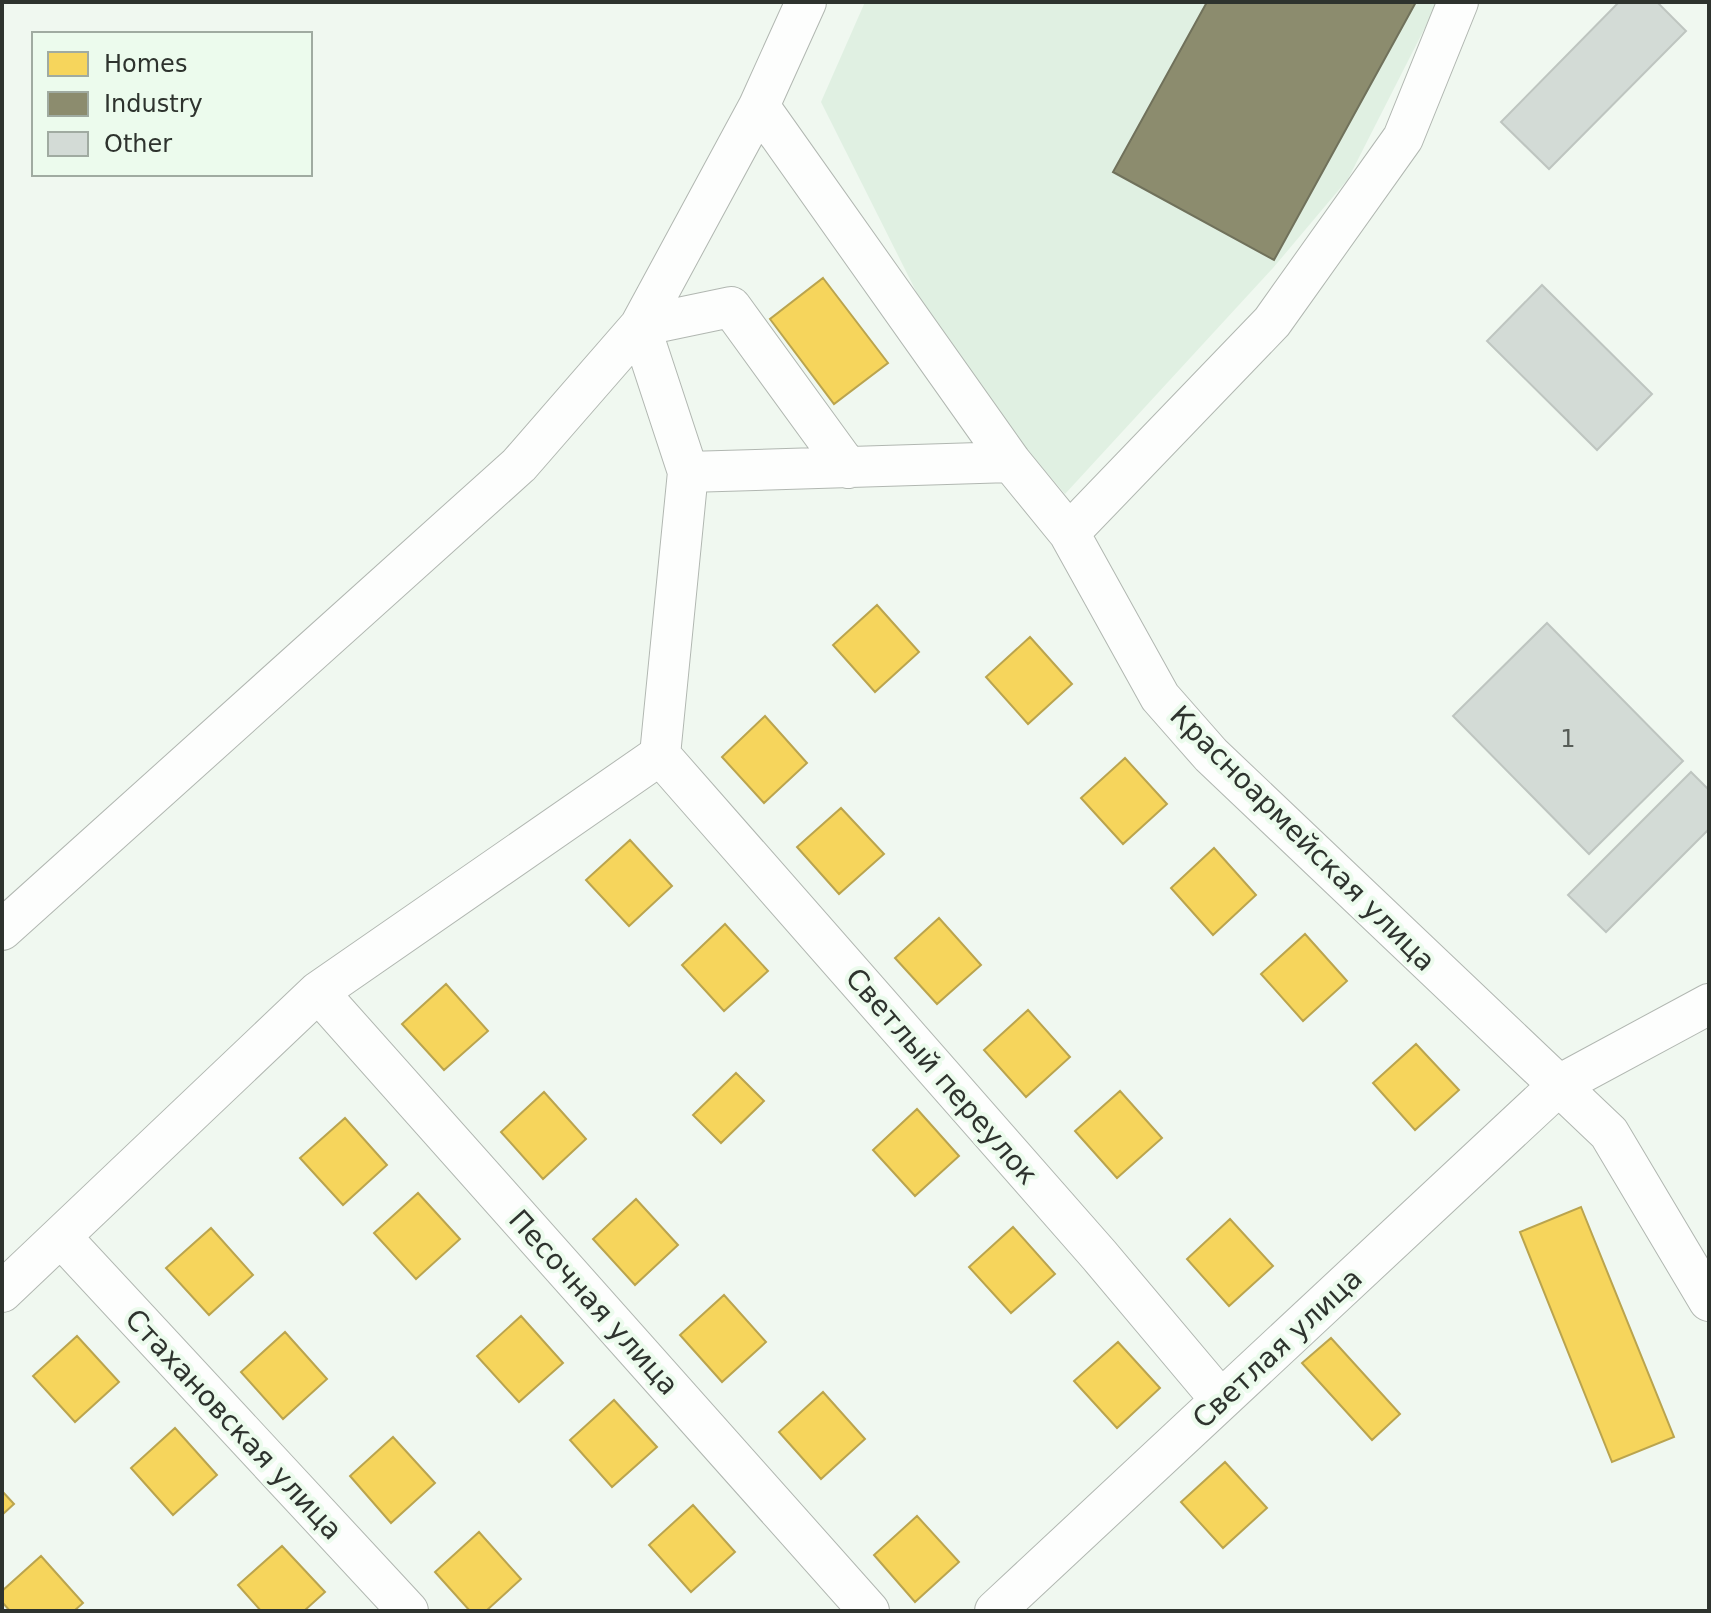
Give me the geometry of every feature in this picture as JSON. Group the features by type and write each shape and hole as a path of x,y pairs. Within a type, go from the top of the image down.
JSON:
{"street":[{"path":"2,930 519,465 640,326 759,106 806,2"},
{"path":"1069,533 1272,322 1403,138 1458,2"},
{"name":"Красноармейская улица","path":"759,106 1011,462 1069,533 1160,697 1211,755 1609,1133 1709,1301"},
{"path":"640,326 731,307 848,468"},
{"path":"2,1292 318,992 660,755 688,472 640,326"},
{"path":"688,472 1011,462"},
{"name":"Светлый переулок","path":"660,755 1088,1243 1221,1400"},
{"name":"Песочная улица","path":"318,992 869,1611"},
{"name":"Светлая улица","path":"995,1611 1559,1085 1709,1004"},
{"name":"Стахановская улица","path":"61,1237 408,1611"}],"shaded area":[{"path":"865,2 1438,2 1348,179 1273,268 1065,494 950,359 821,102"}],"building: Homes":[{"path":"823,278 888,363 834,404 770,319"},
{"path":"877,605 919,652 875,692 833,645"},
{"path":"1030,637 1072,684 1028,724 986,677"},
{"path":"765,716 807,763 764,803 722,757"},
{"path":"1125,758 1167,804 1123,844 1081,798"},
{"path":"841,808 884,854 839,894 797,847"},
{"path":"630,840 672,886 629,926 586,880"},
{"path":"1214,848 1256,895 1213,935 1171,888"},
{"path":"939,918 981,965 937,1004 895,958"},
{"path":"725,924 768,971 724,1011 682,965"},
{"path":"1305,934 1347,981 1303,1021 1261,974"},
{"path":"446,984 488,1031 444,1070 402,1024"},
{"path":"1028,1010 1070,1057 1026,1097 984,1050"},
{"path":"1416,1044 1459,1090 1415,1130 1373,1083"},
{"path":"736,1073 764,1101 721,1143 693,1115"},
{"path":"1120,1091 1162,1138 1117,1178 1075,1131"},
{"path":"544,1092 586,1139 543,1179 501,1132"},
{"path":"917,1109 959,1156 915,1196 873,1150"},
{"path":"345,1118 387,1165 343,1205 300,1158"},
{"path":"418,1193 460,1239 416,1279 374,1233"},
{"path":"636,1199 678,1245 635,1285 593,1239"},
{"path":"1581,1207 1674,1437 1612,1462 1520,1232"},
{"path":"1230,1219 1273,1266 1229,1306 1187,1259"},
{"path":"1013,1227 1055,1274 1011,1313 969,1267"},
{"path":"211,1228 253,1275 209,1315 166,1268"},
{"path":"724,1295 766,1342 722,1382 680,1335"},
{"path":"521,1316 563,1363 519,1402 477,1356"},
{"path":"285,1332 327,1379 283,1419 241,1372"},
{"path":"77,1336 119,1382 75,1422 33,1376"},
{"path":"1331,1338 1400,1414 1372,1440 1302,1363"},
{"path":"1118,1342 1160,1388 1117,1428 1074,1381"},
{"path":"823,1392 865,1439 821,1479 779,1432"},
{"path":"614,1400 657,1447 612,1487 570,1440"},
{"path":"175,1428 217,1475 173,1515 131,1468"},
{"path":"393,1437 435,1483 391,1523 350,1476"},
{"path":"1225,1462 1267,1508 1223,1548 1181,1502"},
{"path":"2,1491 14,1504 2,1515"},
{"path":"693,1505 735,1552 691,1592 649,1545"},
{"path":"917,1516 959,1562 915,1602 874,1555"},
{"path":"479,1532 521,1579 486,1611 470,1611 435,1572"},
{"path":"282,1546 325,1592 304,1611 261,1611 238,1585"},
{"path":"41,1556 83,1603 74,1611 10,1611 2,1602 2,1591"}],"building: Industry":[{"path":"1207,2 1416,2 1274,260 1113,172"}],"building: Other":[{"path":"1619,2 1657,2 1686,31 1549,169 1501,122"},
{"path":"1542,285 1652,394 1597,450 1487,341"},
{"path":"1547,623 1683,761 1589,854 1453,716"},
{"path":"1691,772 1709,790 1709,829 1606,932 1568,895"}]}
